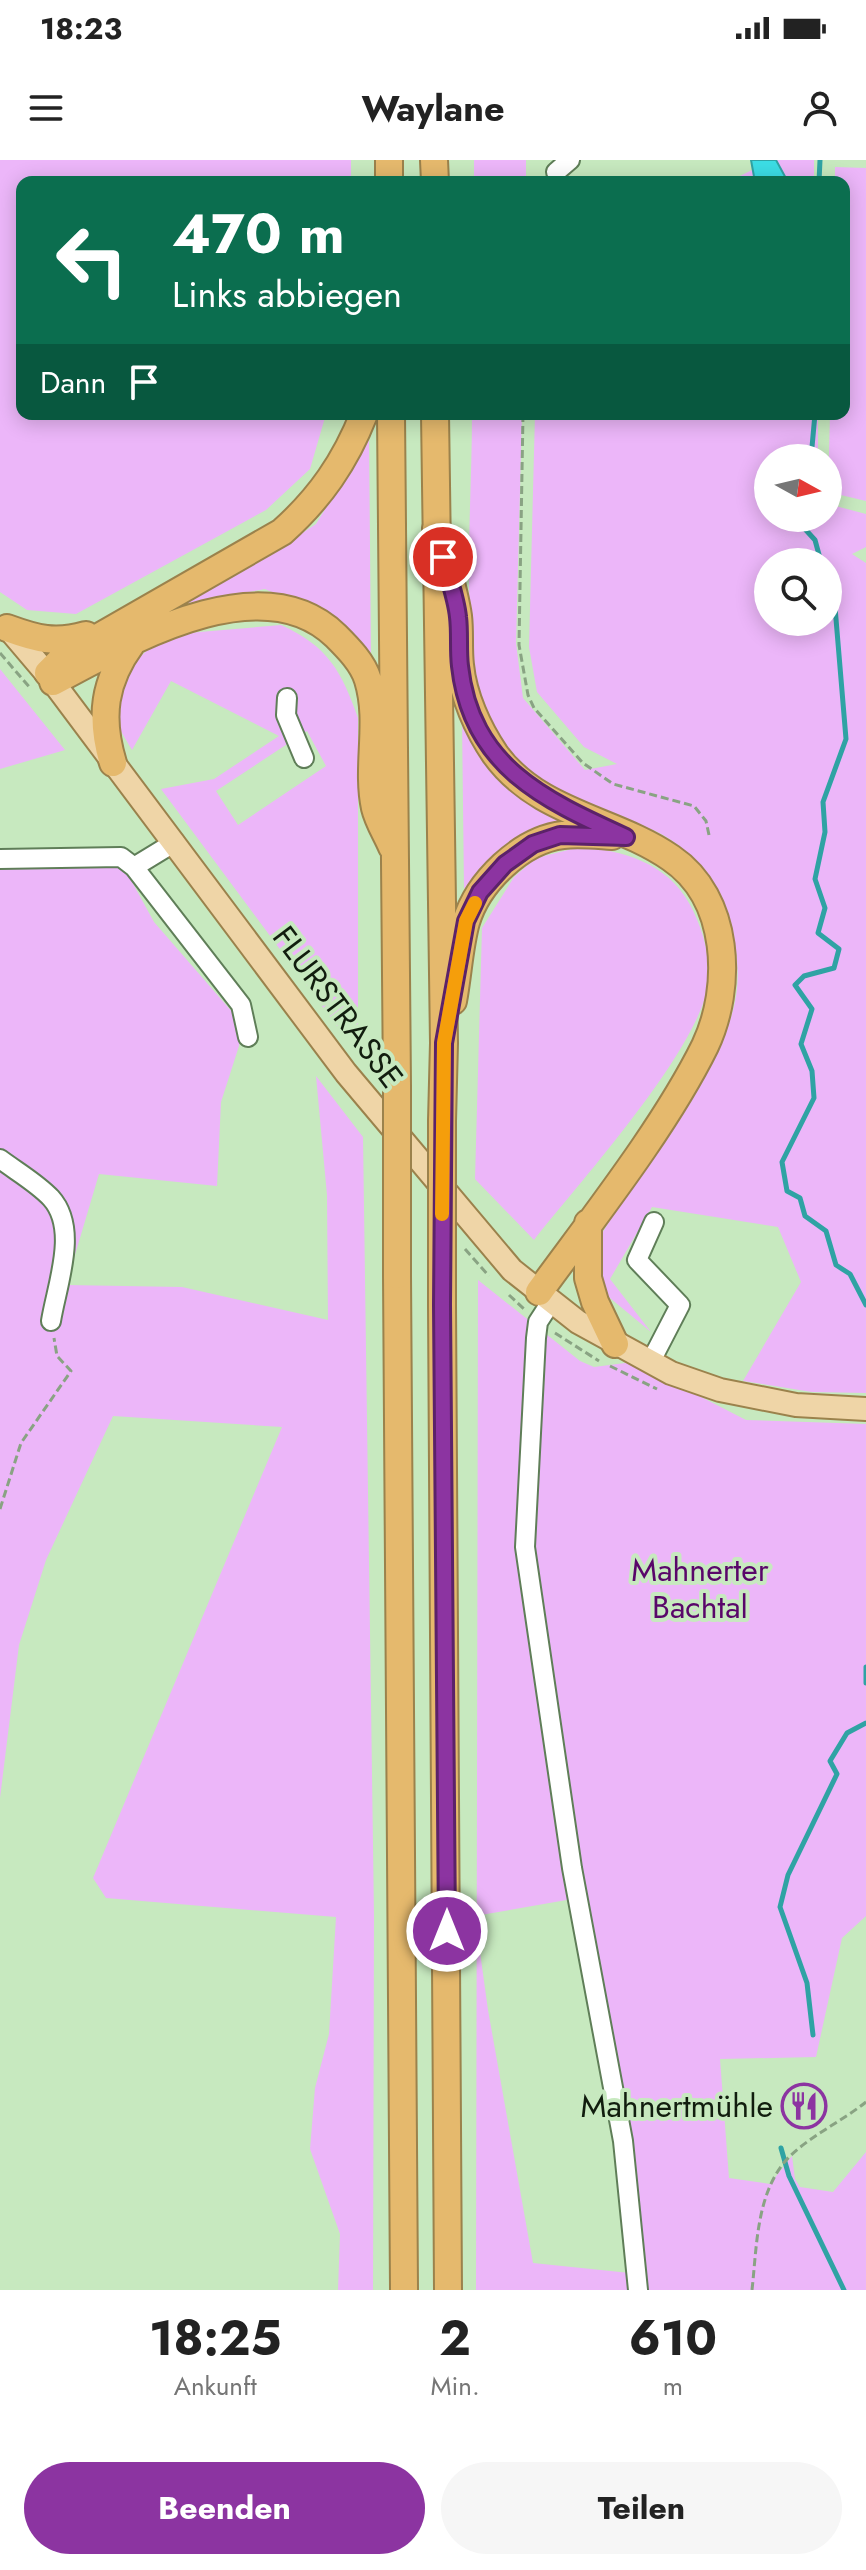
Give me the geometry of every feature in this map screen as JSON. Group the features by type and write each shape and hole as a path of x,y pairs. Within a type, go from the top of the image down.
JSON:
{"highway":[{"path":"50,678 282,532 311,507 337,473 361,420"},
{"path":"391,420 397,859 404,2290"},
{"path":"435,420 444,1043 442,1305 448,2290"},
{"path":"436,528 458,615 460,668 481,730 497,757 547,801 673,859 693,880 710,906 721,939 723,978 705,1045 652,1131 588,1223 545,1297"},
{"path":"4,624 41,641 63,642 167,624 209,613 261,606 293,610 327,628 350,651 367,678 374,713 375,808 397,859"},
{"path":"113,763 105,736 107,689 124,632"},
{"path":"444,1043 466,921 480,892 505,864 533,844 560,835 626,837"},
{"path":"588,1223 588,1278 595,1302 615,1344"}],"main road":[{"name":"FLURSTRASSE","path":"4,624 50,678 175,842 346,1073 481,1236 545,1297 615,1344 690,1381 796,1405 866,1409"}],"lane":[{"path":"287,698 286,715 304,758"},
{"path":"134,867 175,842"},
{"path":"0,859 121,857 134,867 241,1005 248,1037"},
{"path":"0,1159 50,1198 62,1215 66,1234 51,1321"},
{"path":"650,1363 680,1305 637,1260 654,1222"},
{"path":"545,1297 536,1338 525,1547 572,1868 623,2141 638,2290"}],"path":[{"path":"523,420 519,645 528,695 534,708 583,763 613,784 694,806 706,821 709,835"},
{"path":"0,1509 21,1443 71,1371 57,1356 51,1321"},
{"path":"752,2290 759,2226 778,2171 791,2155 866,2102"}],"green space":[{"path":"0,160 351,160 351,176 16,176 16,420 324,420 310,469 266,510 76,614 27,610 0,592"},
{"path":"474,160 526,160 526,176 474,176"},
{"path":"772,160 814,160 814,176 740,176"},
{"path":"835,167 866,168 866,501 842,495 842,444 829,444 830,420 850,420 850,176 835,176"},
{"path":"472,420 522,420 516,643 523,698 585,770 617,764 584,747 537,692 529,647 535,420 818,420 818,444 754,444 754,532 842,532 842,508 866,514 866,547 852,554 866,563 866,1393 812,1392 743,1381 801,1282 778,1227 652,1207 610,1279 651,1332 604,1293 595,1245 725,1032 736,996 738,969 734,940 714,887 698,864 678,845 655,831 572,798 515,762 482,706 470,623"},
{"path":"369,437 371,656 334,620 265,589 178,605 258,562 316,524"},
{"path":"281,625 322,652 346,687 358,718 358,1031 345,1037 161,789 214,779 279,736 171,681 132,750 113,718 121,674 164,635","holes":["307,731 326,766 238,825 216,791"]},
{"path":"0,669 65,750 0,769"},
{"path":"462,719 570,822 511,846 464,889"},
{"path":"580,847 612,851 642,861 656,868 680,889 704,939 709,979 702,1007 663,1076 534,1240 475,1179 482,928 514,877 536,858"},
{"path":"114,849 154,922 240,1021 239,1046 221,1102 217,1186 99,1174 66,1285 182,1287 328,1320 327,1195 316,1076 363,1137 374,1916 373,2290 338,2290 340,2234 310,2149 315,2088 329,2034 336,1917 106,1898 93,1878 282,1427 113,1416 46,1560 19,1645 0,1798 0,855"},
{"name":"Mahnerter Bachtal","path":"478,1280 580,1361 594,1367 633,1362 746,1420 866,1424 866,1916 842,1938 816,2057 720,2059 729,2178 770,2184 792,2156 795,2179 800,2187 833,2192 866,2152 866,2290 639,2290 578,1898 477,1916"},
{"path":"477,1928 488,2010 533,2263 630,2273 631,2290 476,2290"}],"water":[{"path":"751,160 776,160 785,176 754,176"}],"waterway":[{"path":"819,176 820,160"},
{"path":"812,444 814,420"},
{"path":"808,532 817,548"},
{"path":"837,636 846,739 823,802 825,832 815,879 825,908 818,933 839,949 834,968 804,976 795,985 812,1009 801,1044 812,1071 814,1098 782,1162 787,1191 800,1198 805,1216 826,1231 836,1265 850,1274 866,1305"},
{"path":"866,1667 866,1683"},
{"path":"813,2035 807,1983 780,1907 788,1875 837,1774 830,1761 847,1733 866,1723"},
{"path":"781,2148 789,2176 844,2290"}],"slow traffic":[{"path":"442,1214 444,1043 462,958 466,921 475,903"}],"place":[{"name":"Mahnertmühle","path":"804,2106"}],"route":[{"path":"443,557 458,615 460,668 468,701 497,757 547,801 626,837 560,835 533,844 505,864 480,892 466,921 462,958 444,1043 442,1305 447,1931"}]}
